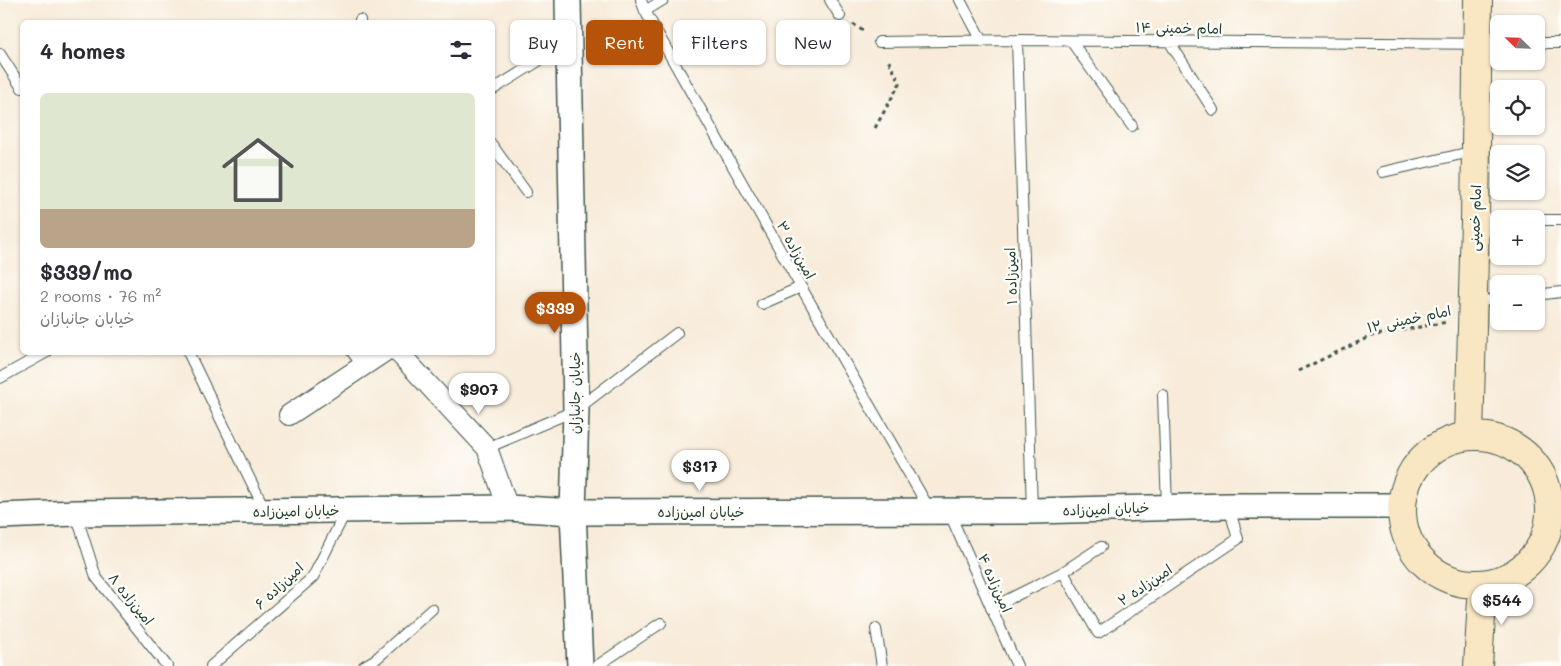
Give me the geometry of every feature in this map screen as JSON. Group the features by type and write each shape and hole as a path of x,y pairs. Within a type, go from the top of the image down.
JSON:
{"main road":[{"name":"امام خمینی","path":"1469,436 1472,310 1487,221 1476,151 1488,45 1478,0"},
{"path":"1469,436 1487,436 1504,441 1519,449 1532,461 1541,475 1555,509 1542,543 1532,558 1519,570 1504,578 1483,584 1462,583 1442,576 1424,564 1411,547 1403,528 1402,506 1406,485 1415,466 1430,451 1448,440 1469,436"},
{"path":"1478,666 1483,584"}],"street":[{"name":"خیابان جانبازان","path":"568,0 568,20"},
{"name":"خیابان جانبازان","path":"569,65 576,410 573,512 580,666"},
{"path":"289,415 358,359 373,355"},
{"path":"401,355 438,398 487,448 508,508"},
{"name":"خیابان امین‌زاده","path":"0,516 76,513 508,508 573,512 1032,511 1229,506 1402,506"}],"lane":[{"name":"امین‌زاده ۳","path":"641,0 645,11 801,287 940,511"},
{"path":"645,11 663,0"},
{"path":"830,0 840,16"},
{"path":"960,0 982,41"},
{"name":"امام خمینی ۱۴","path":"879,42 1017,40 1488,45"},
{"name":"امین‌زاده ۱","path":"1017,40 1032,511"},
{"path":"1071,41 1132,126"},
{"path":"1169,42 1213,110"},
{"path":"1545,43 1561,43"},
{"path":"0,54 20,85"},
{"path":"495,88 531,65"},
{"path":"495,148 526,192"},
{"path":"1383,172 1476,151"},
{"path":"1545,220 1561,220"},
{"path":"762,304 801,287"},
{"path":"1545,294 1561,292"},
{"path":"1472,310 1490,303"},
{"path":"487,448 576,410 678,333"},
{"path":"0,378 42,355"},
{"path":"189,355 266,511"},
{"path":"1163,395 1167,507"},
{"name":"امین‌زاده ۲","path":"1063,572 1098,633 1238,539 1229,506"},
{"name":"امین‌زاده ۶","path":"211,666 313,577 346,510"},
{"name":"امین‌زاده ۴","path":"940,511 991,608 1017,666"},
{"name":"امین‌زاده ۸","path":"76,513 96,577 167,666"},
{"path":"991,608 1063,572 1101,547"},
{"path":"364,666 376,659 432,609"},
{"path":"597,666 661,623"},
{"path":"876,629 882,666"}],"path":[{"path":"840,16 879,42 900,83 875,128"},
{"name":"امام خمینی ۱۲","path":"1298,371 1371,336 1472,310"}]}
